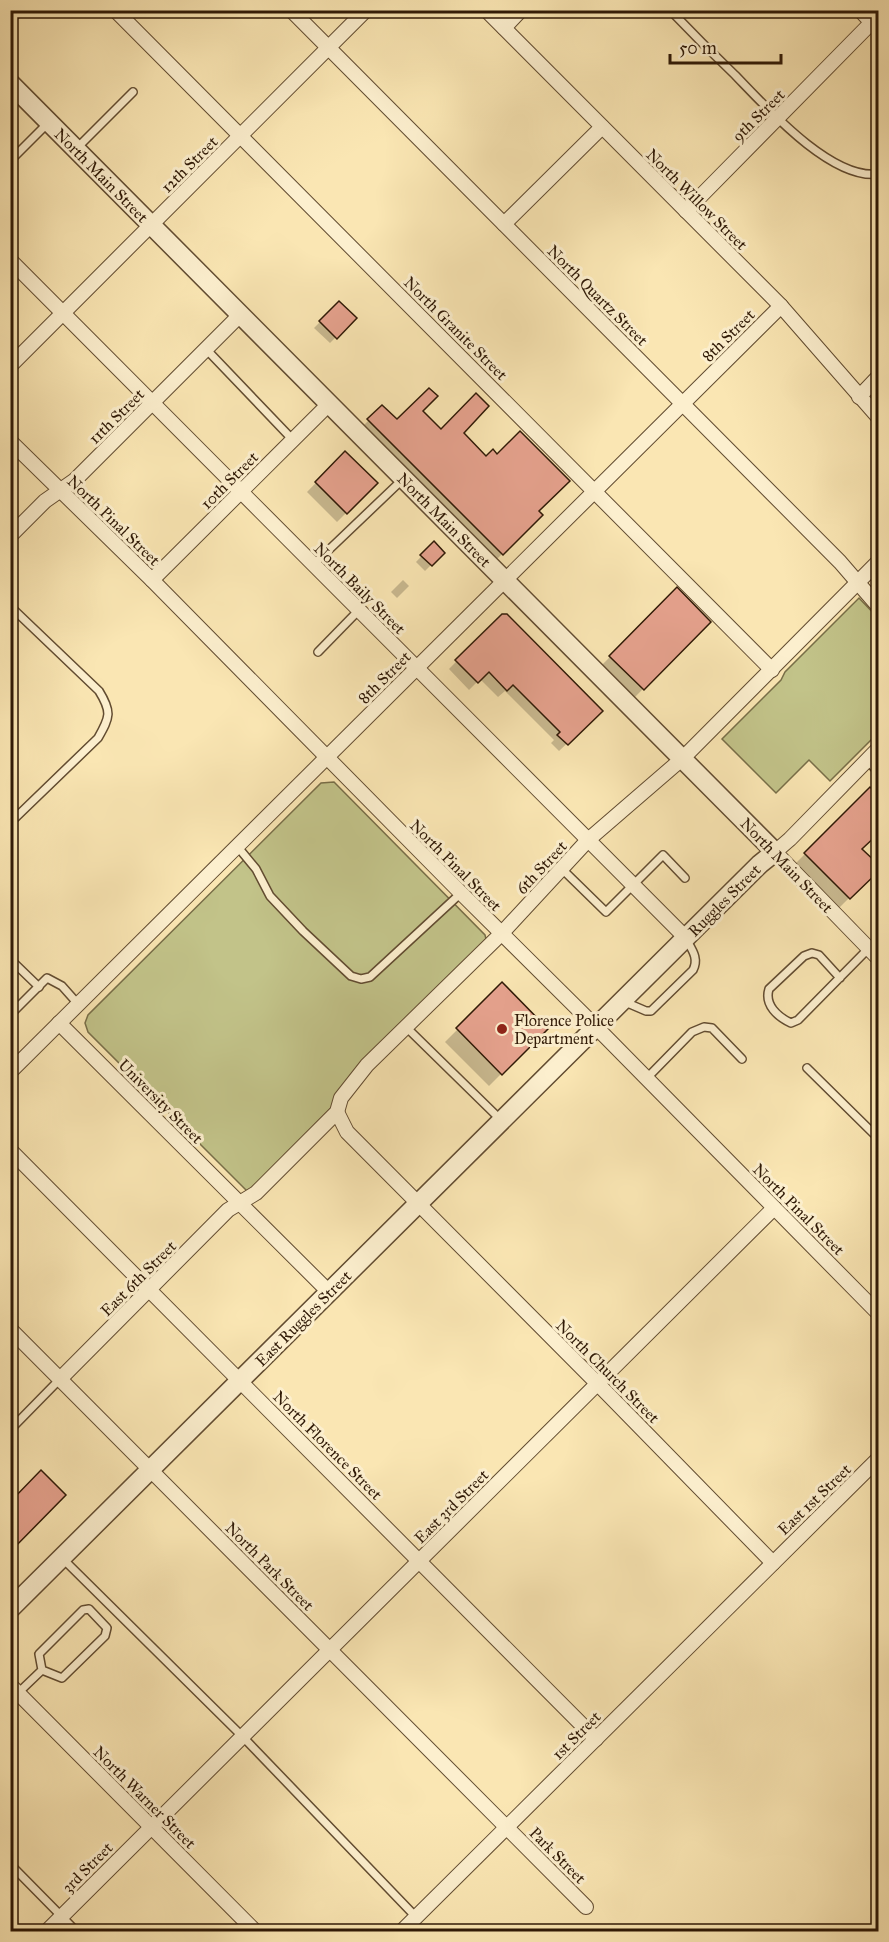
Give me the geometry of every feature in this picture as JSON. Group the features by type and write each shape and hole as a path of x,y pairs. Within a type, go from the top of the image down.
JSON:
{"street":[{"name":"North Granite Street","path":"115,10 772,670"},
{"name":"North Quartz Street","path":"291,10 840,562 879,606"},
{"name":"12th Street","path":"10,366 366,10"},
{"name":"North Willow Street","path":"486,10 781,306 879,417"},
{"path":"504,28 521,10"},
{"path":"860,10 875,19"},
{"name":"9th Street","path":"686,211 875,19"},
{"name":"North Main Street","path":"10,83 153,224 874,953"},
{"path":"504,224 602,127"},
{"name":"North Baily Street","path":"10,260 686,938"},
{"name":"8th Street","path":"10,1072 781,306"},
{"name":"11th Street","path":"10,536 45,501 75,480 241,314"},
{"path":"859,397 879,377"},
{"name":"10th Street","path":"152,580 330,403"},
{"name":"North Pinal Street","path":"10,441 152,580 879,1313"},
{"name":"6th Street","path":"240,1203 256,1193 338,1112 341,1098 367,1065 501,934 588,840 683,758 879,562"},
{"name":"Ruggles Street","path":"596,1027 760,864 790,839 879,749"},
{"name":"University Street","path":"59,1023 329,1292"},
{"name":"East Ruggles Street","path":"10,1609 596,1027"},
{"name":"North Church Street","path":"338,1112 347,1132 773,1563"},
{"name":"North Florence Street","path":"10,1150 596,1739"},
{"name":"East 6th Street","path":"60,1378 228,1210 240,1203"},
{"name":"East 3rd Street","path":"152,1827 774,1208"},
{"name":"North Park Street","path":"10,1329 506,1827"},
{"name":"East 1st Street","path":"773,1563 879,1459"},
{"name":"1st Street","path":"401,1932 773,1563"},
{"name":"North Warner Street","path":"14,1689 256,1932"},
{"name":"3rd Street","path":"46,1932 152,1827"},
{"name":"Park Street","path":"506,1827 586,1907"}],"lane":[{"path":"670,10 807,144 850,170 879,174"},
{"path":"77,148 133,92"},
{"path":"10,161 50,122"},
{"path":"206,350 293,440"},
{"path":"314,564 404,479"},
{"path":"10,606 99,691 108,705 107,721 99,738 10,824"},
{"path":"318,652 359,610"},
{"path":"867,760 879,772"},
{"path":"237,846 256,869 270,896 351,976 361,979 370,977 461,893"},
{"path":"562,869 606,912 663,855 685,878"},
{"path":"622,1001 646,1011 655,1009 693,970 696,964 696,958 686,938"},
{"path":"840,978 819,955 812,953 804,956 769,989 768,1004 783,1019 791,1023 798,1020 840,978 874,953"},
{"path":"10,959 39,987"},
{"path":"10,1015 47,978 62,986 78,1004"},
{"path":"406,1027 502,1120"},
{"path":"646,1079 692,1032 704,1027 712,1028 742,1059"},
{"path":"807,1068 879,1138"},
{"path":"10,1430 60,1378"},
{"path":"61,1558 243,1737 416,1917"},
{"path":"89,1609 107,1628 105,1636 62,1678 42,1670 39,1654 83,1610 89,1609"},
{"path":"14,1689 42,1670"},
{"path":"10,1864 77,1932"}],"green space":[{"path":"859,598 878,618 878,733 830,781 809,760 776,793 722,739"},
{"path":"334,782 485,935 487,943 249,1193 88,1032 85,1023 88,1015 321,783"}],"building":[{"path":"339,301 357,318 337,339 319,321"},
{"path":"429,388 438,396 423,411 441,429 476,393 489,406 464,433 486,456 493,449 497,454 520,431 570,481 539,511 543,515 503,555 367,419 382,405 397,419"},
{"path":"345,451 378,483 347,514 315,482"},
{"path":"434,541 445,553 432,566 420,555"},
{"path":"677,587 711,622 644,690 609,656"},
{"path":"502,614 507,614 603,711 568,745 557,735 560,732 513,685 507,691 489,672 478,683 455,660"},
{"path":"870,787 879,796 879,833 862,849 879,865 879,871 850,899 804,853"},
{"name":"Florence Police Department","path":"502,982 548,1029 502,1075 456,1028"},
{"path":"41,1470 66,1495 10,1552 10,1502"}],"place":[{"name":"Florence Police Department","path":"502,1029"}]}
